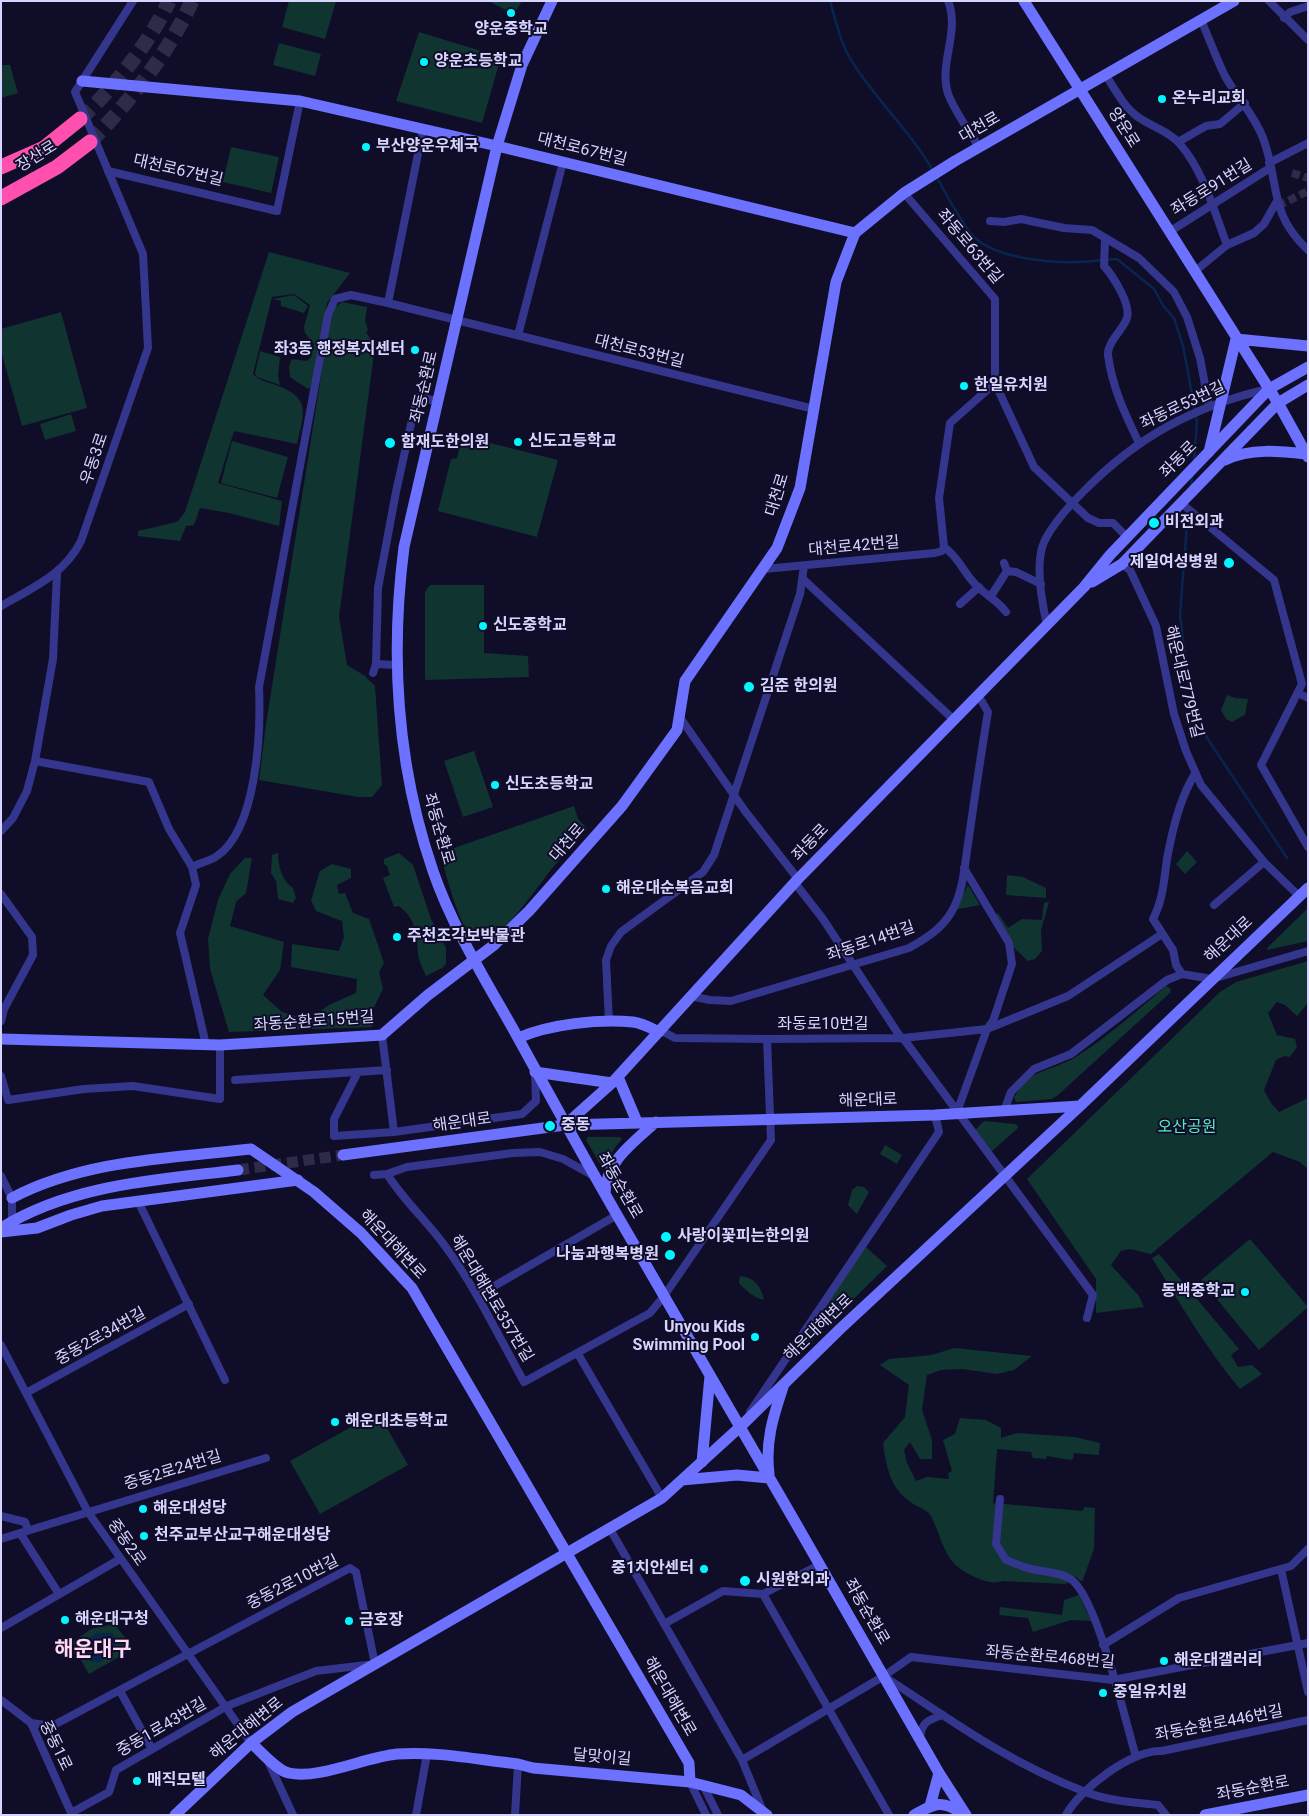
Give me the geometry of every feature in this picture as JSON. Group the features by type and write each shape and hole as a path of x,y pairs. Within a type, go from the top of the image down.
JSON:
{"highway":[{"name":"장산로","path":"1,167 44,148 80,119"},
{"name":"장산로","path":"1,198 57,167 90,142"}],"main road":[{"name":"좌동순환로","path":"552,1 522,65 497,146 404,547 398,595 396,665 403,746 412,802 433,874 474,960 594,1176 965,1815"},
{"name":"양운로","path":"1024,1 1278,403 1307,454"},
{"name":"대천로","path":"474,960 494,945 529,911 622,806 677,730 685,681 777,548 795,504 836,282 855,234 904,193 955,161 1201,20 1221,5 1234,1"},
{"name":"대천로67번길","path":"82,81 300,101 497,146 855,234"},
{"path":"1209,453 1236,339 1308,346"},
{"name":"좌동로","path":"565,1125 615,1080 797,881 1084,587 1127,537 1269,389 1308,367"},
{"name":"좌동로","path":"1084,587 1122,564 1278,403 1308,385"},
{"path":"1219,463 1241,453 1285,452 1307,454"},
{"name":"해운대로","path":"343,1155 565,1125 935,1115 957,1112 1080,1106 1308,888"},
{"name":"좌동순환로15번길","path":"1,1039 220,1045 382,1035 474,960"},
{"path":"518,1038 544,1028 609,1022 635,1022 660,1031"},
{"path":"536,1072 615,1080 636,1122"},
{"name":"해운대해변로","path":"175,1815 251,1742 292,1712 662,1498 740,1427 840,1329 1080,1106"},
{"path":"605,1194 605,1181 612,1164 656,1122"},
{"name":"해운대해변로","path":"12,1198 54,1179 112,1165 251,1148 298,1180 361,1232 412,1288 689,1763 690,1782"},
{"path":"1,1230 12,1222 57,1200 120,1185 238,1170"},
{"path":"1,1230 37,1228 102,1206 298,1180"},
{"path":"702,1462 710,1376"},
{"path":"682,1480 737,1474 769,1478 767,1456 769,1433 783,1384"},
{"name":"달맞이길","path":"251,1742 279,1769 292,1774 301,1774 397,1754 427,1754 518,1764 569,1772 690,1782 741,1795 764,1812"},
{"path":"689,1763 703,1785"},
{"path":"930,1806 939,1773"},
{"name":"좌동순환로","path":"1205,1815 1308,1795"},
{"path":"914,1815 930,1806 945,1804 965,1815"}],"street":[{"path":"82,81 133,1"},
{"path":"948,1 952,27 946,80 947,92 979,148"},
{"path":"1269,1 1308,40"},
{"path":"1284,18 1290,12 1308,6"},
{"name":"좌동로91번길","path":"1201,20 1226,77 1245,103 1264,138 1277,201 1294,237 1308,250"},
{"path":"1105,74 1124,104 1138,117 1171,135 1178,142 1199,174 1227,245"},
{"name":"우동3로","path":"1,606 57,573 74,555 81,541 148,348 143,254 74,92 82,81"},
{"name":"대천로67번길","path":"108,171 277,211 300,101"},
{"path":"1178,142 1206,126 1220,124 1245,103"},
{"path":"388,303 423,129"},
{"path":"1270,165 1308,143"},
{"path":"518,335 562,162"},
{"name":"좌동로91번길","path":"1169,232 1270,165"},
{"name":"좌동로63번길","path":"904,193 995,299 995,383 1034,467 1088,518 1098,523 1113,523 1127,537"},
{"path":"1194,272 1227,245 1242,240 1259,229 1277,201"},
{"path":"990,220 1004,222 1021,219 1064,228 1092,230 1105,240 1139,258 1174,292 1188,317 1200,358 1209,406"},
{"name":"좌동로53번길","path":"1105,240 1104,266 1112,274 1123,298 1127,318 1108,353 1116,394 1139,442"},
{"path":"192,867 217,856 238,831 250,802 260,719 259,687 330,308 335,299 351,294 458,320"},
{"name":"대천로53번길","path":"458,320 814,409"},
{"path":"995,383 950,423 939,498 944,547 953,553 979,587 991,596 1006,612"},
{"name":"좌동로53번길","path":"1047,625 1041,602 1044,543 1072,503 1110,464 1139,442 1182,418 1209,406 1269,389"},
{"path":"373,673 376,664 378,588 396,492 417,397 438,401"},
{"path":"1181,503 1274,580 1302,684 1261,765 1308,847"},
{"name":"대천로42번길","path":"764,569 935,554 942,551 944,547"},
{"name":"해운대로779번길","path":"1122,564 1130,570 1156,626 1174,714 1196,774 1210,797 1264,862 1299,896"},
{"path":"609,1022 606,960 611,946 621,932 703,872 714,856 758,716 800,594 804,566"},
{"path":"991,596 1005,567 1041,584"},
{"path":"1,831 13,818 27,791 35,761 53,659 57,573"},
{"path":"803,579 954,720"},
{"path":"960,604 979,587"},
{"path":"376,664 396,665"},
{"path":"1298,693 1308,698"},
{"name":"좌동로14번길","path":"690,996 730,1001 909,948 927,938 952,911 960,889 988,712 978,695"},
{"path":"679,716 797,881 902,1038 1093,1295 1086,1318"},
{"path":"35,761 149,782 169,829 192,867 196,885 180,933 206,1045"},
{"path":"1182,974 1176,965 1173,950 1152,919 1161,904 1168,857 1179,812 1196,774"},
{"path":"1214,905 1264,862"},
{"path":"957,1112 987,1029 993,1021 1012,964 1009,943 964,868"},
{"path":"1,894 32,937 33,955 4,1009 1,1021"},
{"name":"좌동로10번길","path":"660,1031 675,1038 767,1039 902,1038 987,1029 1068,996 1162,934"},
{"path":"1004,1111 1011,1092 1034,1069 1071,1054 1167,980 1182,974 1212,979 1308,952"},
{"path":"382,1035 394,1132"},
{"path":"662,1498 578,1354 650,1314 771,1140 767,1039"},
{"path":"1,1076 8,1100 84,1089 133,1086 220,1099 220,1045"},
{"path":"235,1080 387,1070"},
{"path":"358,1072 334,1119 334,1136 394,1132 522,1114 536,1101 536,1072"},
{"path":"740,1427 939,1132 935,1115"},
{"path":"374,1175 388,1174 407,1167 513,1153 540,1152 563,1160 594,1176"},
{"name":"해운대해변로357번길","path":"388,1174 396,1188 445,1246 476,1296 524,1382 578,1354"},
{"path":"1,1176 12,1198 12,1222"},
{"path":"138,1201 225,1380"},
{"path":"476,1296 617,1215"},
{"name":"중동2로34번길","path":"26,1393 189,1304"},
{"name":"중동2로","path":"1,1345 88,1512 186,1654 200,1669 251,1742"},
{"name":"중동2로24번길","path":"1,1539 266,1458"},
{"name":"좌동순환로446번길","path":"1000,1499 996,1544 1006,1560 1072,1580 1086,1599 1098,1625 1136,1757"},
{"path":"1,1516 25,1522 28,1530"},
{"path":"610,1529 742,1760 764,1812"},
{"path":"20,1533 59,1594"},
{"path":"1103,1645 1179,1598 1291,1566 1308,1548"},
{"path":"1,1628 120,1559"},
{"path":"664,1624 723,1591 763,1594 819,1565"},
{"name":"중동2로10번길","path":"186,1654 350,1568 356,1572 374,1664"},
{"path":"1281,1568 1308,1692"},
{"path":"763,1594 889,1815"},
{"name":"좌동순환로468번길","path":"742,1760 884,1676 911,1657 1113,1680 1308,1643"},
{"path":"31,1723 52,1726 186,1654"},
{"name":"해운대해변로","path":"227,1706 316,1672 374,1664"},
{"path":"884,1676 1016,1762 1084,1792 1114,1800 1158,1805 1166,1815"},
{"path":"120,1691 152,1748"},
{"name":"중동1로","path":"1,1700 31,1723 71,1814"},
{"name":"중동1로43번길","path":"71,1814 109,1792 116,1770 227,1706"},
{"path":"920,1739 921,1727 926,1722 942,1715"},
{"name":"좌동순환로446번길","path":"1066,1815 1073,1802 1084,1792 1136,1757 1151,1750 1162,1751 1308,1720"},
{"name":"달맞이길","path":"265,1754 293,1815"},
{"path":"416,1815 427,1754"},
{"path":"515,1815 518,1764"},
{"path":"690,1782 706,1815"},
{"path":"703,1785 718,1815"}],"green space":[{"path":"289,1 336,1 325,39 282,27"},
{"path":"488,1 522,1 514,14"},
{"path":"419,32 501,57 482,123 396,101"},
{"path":"279,43 321,54 315,76 273,65"},
{"path":"1,65 10,65 18,93 1,98"},
{"path":"231,147 279,157 271,193 223,182"},
{"path":"269,252 350,273 327,303 311,387 308,389 290,377 289,366 292,359 307,361 311,357 314,344 305,333 304,327 310,305 294,294 272,297 253,374 294,394 299,400 303,414 297,444 234,431 218,483 282,501 279,526 229,513 200,508 194,525 186,526 180,541 138,536 138,531 177,522 185,512"},
{"path":"294,295 308,306 304,313 281,306 281,301 273,299"},
{"path":"342,302 367,307 365,320 368,330 366,332 375,346 339,617 347,665 365,676 375,686 382,785 372,797 358,797 259,780 266,724 330,319 334,308"},
{"path":"61,312 87,408 22,426 1,351 1,329"},
{"path":"260,351 280,357 278,376 280,385 257,377 255,374"},
{"path":"71,414 76,431 45,440 40,424"},
{"path":"462,436 558,460 537,537 438,511 451,459 457,458"},
{"path":"232,441 288,457 277,498 221,483"},
{"path":"430,585 484,585 484,653 528,656 529,677 425,680 425,592"},
{"path":"1227,695 1248,699 1245,715 1232,722 1226,719 1221,710"},
{"path":"474,751 493,807 463,817 444,761"},
{"path":"574,806 578,819 587,828 504,927 483,941 475,940 469,935 459,913 440,853"},
{"path":"1187,851 1197,862 1185,874 1176,864"},
{"path":"278,853 281,873 293,888 296,898 293,903 278,899 276,881 271,873 272,855"},
{"path":"399,853 413,865 431,919 446,948 446,964 426,976 419,959 416,933 412,922 405,911 399,906 394,907 383,878 390,875 387,866 384,864 384,859"},
{"path":"245,858 252,858 246,893 236,902 230,926 284,942 280,970 263,995 282,1012 308,1020 329,1005 356,993 357,979 291,967 292,944 339,951 344,937 342,921 316,911 311,900 320,871 332,864 351,869 351,878 337,885 339,894 345,893 353,913 369,919 384,963 379,972 383,989 373,1009 372,1027 229,1032 210,969 208,939 218,900 230,874"},
{"path":"1007,875 1023,877 1046,888 1046,898 1006,895"},
{"path":"968,885 980,905 958,909 957,907"},
{"path":"1049,902 1041,930 1042,951 1035,959 1028,961 1012,946 996,915 998,913 1008,928 1022,919 1042,920 1044,903"},
{"path":"1308,908 1308,941 1267,950 1268,947"},
{"name":"오산공원","path":"1308,961 1308,1003 1297,1016 1285,1005 1277,1002 1268,1013 1277,1035 1295,1039 1297,1047 1290,1057 1284,1056 1276,1060 1264,1090 1271,1103 1279,1112 1308,1098 1308,1169 1300,1162 1273,1152 1151,1254 1130,1249 1121,1251 1111,1265 1139,1296 1144,1307 1096,1313 1096,1279 1027,1179 1220,992 1236,982"},
{"path":"1166,986 1170,988 1171,992 1058,1095 1052,1099 1016,1102 1014,1097 1027,1081 1041,1072 1065,1063 1085,1051"},
{"path":"984,1121 1015,1124 1018,1126 992,1151 988,1151 975,1130"},
{"path":"588,1137 620,1137 622,1139 603,1169 586,1140"},
{"path":"885,1145 902,1155 897,1164 880,1154"},
{"path":"857,1186 864,1187 869,1192 857,1214 848,1205 852,1190"},
{"path":"1250,1239 1308,1307 1259,1350 1201,1280"},
{"path":"866,1247 887,1266 811,1341 806,1342 805,1336"},
{"path":"1159,1254 1239,1349 1231,1355 1238,1367 1252,1365 1262,1374 1240,1389 1205,1342 1152,1258"},
{"path":"740,1276 749,1278 756,1283 761,1290 764,1300 744,1289 739,1283"},
{"path":"954,1348 1032,1356 1014,1370 997,1374 962,1369 941,1370 927,1375 922,1410 932,1440 932,1459 920,1459 910,1442 904,1450 907,1463 916,1481 927,1477 949,1479 948,1473 952,1471 943,1440 955,1434 960,1418 986,1420 1001,1428 1001,1438 1017,1433 1075,1437 1100,1443 1099,1455 1074,1453 1073,1459 1070,1460 1047,1456 1046,1459 1033,1458 1031,1452 997,1449 993,1503 1083,1511 1084,1507 1095,1508 1094,1549 1082,1582 1075,1576 1066,1584 993,1582 966,1572 957,1566 946,1553 930,1514 905,1498 894,1485 888,1469 883,1443 905,1417 909,1385 880,1365 889,1359 932,1355"},
{"path":"378,1412 408,1465 320,1514 290,1461"},
{"path":"1079,1595 1091,1621 1071,1620 1033,1632 1028,1618 999,1615 1000,1607 1062,1615 1064,1600"},
{"path":"115,1625 128,1641 126,1653 89,1674 78,1655 72,1653 68,1645 91,1629","holes":["111,1633 116,1638 114,1652 90,1661 85,1653 86,1641 96,1634"]}],"water":[{"path":"111,1633 116,1638 114,1652 100,1662 90,1661 85,1653 86,1641 96,1634","holes":["99,1641 103,1642 104,1646 98,1654 92,1656 92,1651"]}],"waterway":[{"path":"830,1 842,41 853,63 915,143 933,171"},
{"path":"936,176 965,226 975,238 985,245 1010,255 1039,260 1079,262 1117,259 1154,289 1164,307 1174,318 1183,346 1197,421 1194,461"},
{"path":"1191,486 1192,474"},
{"path":"1188,512 1180,614 1188,682 1207,738 1287,858"}],"tunnel":[{"path":"80,119 105,94 130,64 152,33 169,1"},
{"path":"90,142 147,76 172,40 192,1"},
{"path":"1292,173 1308,178"},
{"path":"1278,206 1308,191"},
{"path":"238,1170 343,1155"}],"place":[{"name":"양운중학교","path":"511,13"},
{"name":"양운초등학교","path":"424,62"},
{"name":"온누리교회","path":"1162,99"},
{"name":"부산양운우체국","path":"366,147"},
{"name":"좌3동 행정복지센터","path":"415,350"},
{"name":"한일유치원","path":"964,386"},
{"name":"신도고등학교","path":"518,442"},
{"name":"함재도한의원","path":"390,443"},
{"name":"비전외과","path":"1154,523"},
{"name":"제일여성병원","path":"1229,563"},
{"name":"신도중학교","path":"483,626"},
{"name":"김준 한의원","path":"749,687"},
{"name":"신도초등학교","path":"495,785"},
{"name":"해운대순복음교회","path":"606,889"},
{"name":"주천조각보박물관","path":"397,937"},
{"name":"중동","path":"550,1126"},
{"name":"사랑이꽃피는한의원","path":"666,1237"},
{"name":"나눔과행복병원","path":"670,1255"},
{"name":"동백중학교","path":"1245,1292"},
{"name":"Unyou Kids Swimming Pool","path":"755,1337"},
{"name":"해운대초등학교","path":"335,1422"},
{"name":"해운대성당","path":"143,1509"},
{"name":"천주교부산교구해운대성당","path":"144,1536"},
{"name":"중1치안센터","path":"704,1569"},
{"name":"시원한외과","path":"745,1581"},
{"name":"해운대구청","path":"65,1620"},
{"name":"금호장","path":"349,1621"},
{"name":"해운대갤러리","path":"1164,1661"},
{"name":"중일유치원","path":"1103,1693"},
{"name":"매직모텔","path":"137,1781"}],"district":[{"name":"해운대구","path":"93,1651"}]}
